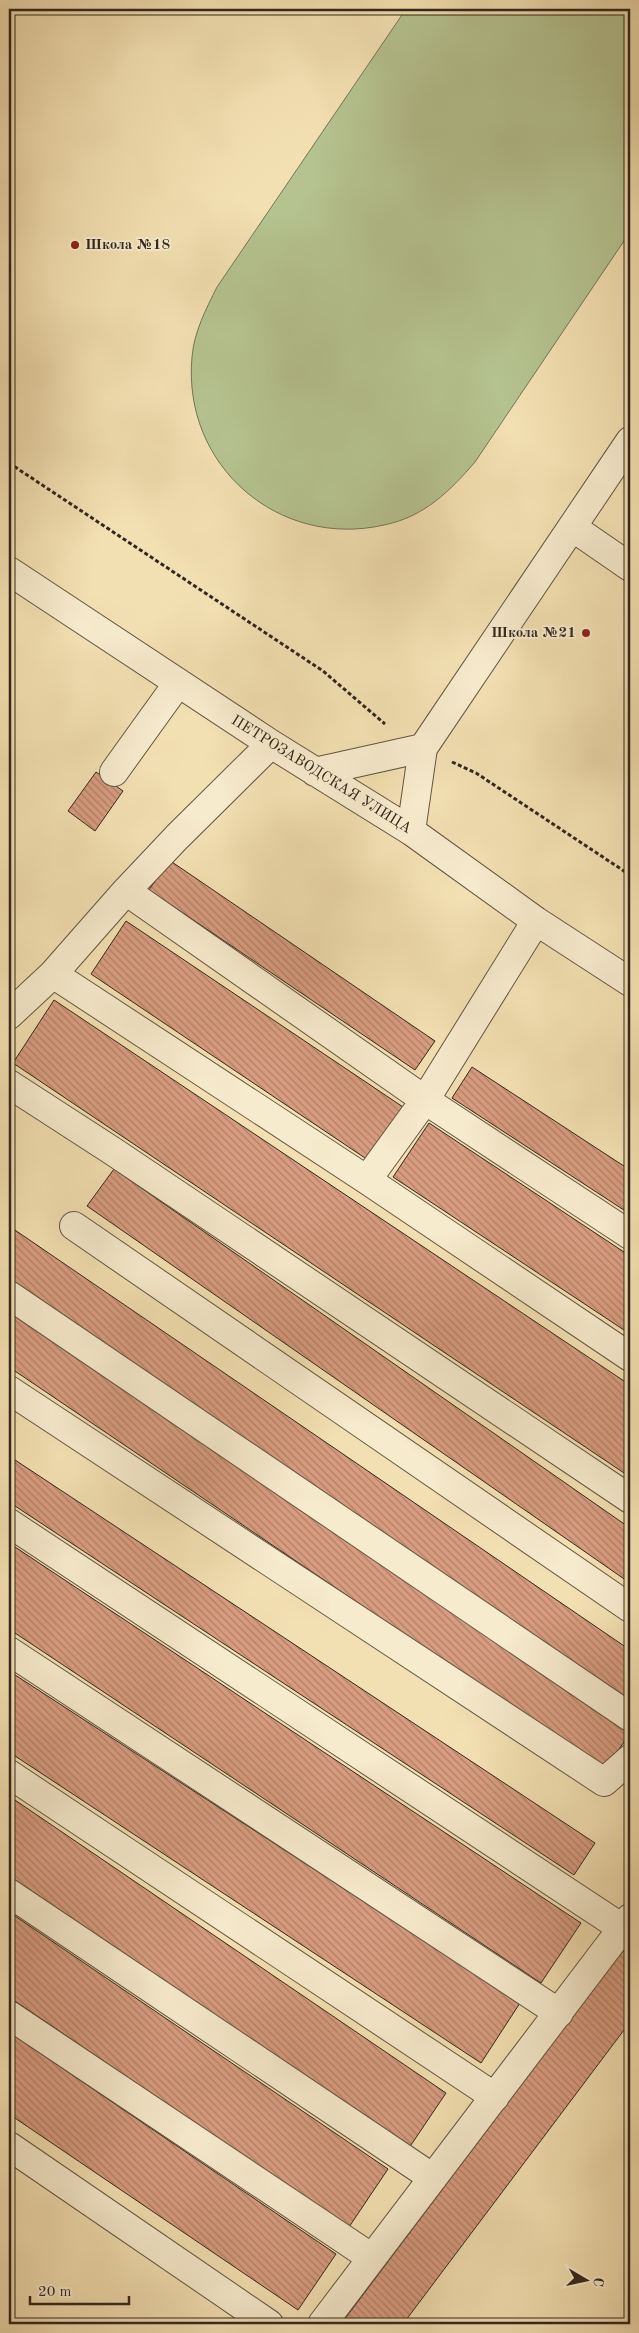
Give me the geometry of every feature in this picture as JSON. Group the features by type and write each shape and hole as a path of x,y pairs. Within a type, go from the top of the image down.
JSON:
{"street":[{"path":"411,831 423,748 630,441"},
{"path":"572,527 630,567"},
{"name":"ПЕТРОЗАВОДСКАЯ УЛИЦА","path":"9,571 271,744 411,831 536,921 630,982"},
{"path":"114,772 178,682"},
{"path":"9,1015 53,974 126,891 271,744"},
{"path":"315,772 423,748"},
{"path":"126,891 425,1100 630,1235"},
{"path":"367,1180 425,1100 536,921"},
{"path":"53,974 367,1180 630,1357"},
{"path":"9,1084 123,1157 630,1499"},
{"path":"74,1226 630,1608"},
{"path":"9,1295 630,1717"},
{"path":"9,1390 604,1782 630,1760"},
{"path":"9,1523 626,1923 322,2324"},
{"path":"9,1651 559,2012"},
{"path":"9,1774 495,2096"},
{"path":"9,1893 433,2178"},
{"path":"9,2014 372,2258"},
{"path":"9,2146 269,2324"}],"path":[{"path":"9,463 322,671 390,728 423,748 476,773 630,875"}],"green space":[{"path":"406,9 630,9 630,232 475,462 446,493 412,516 384,525 345,529 308,524 274,511 245,491 221,464 203,433 193,396 193,348 201,321 217,287"}],"building":[{"path":"96,772 123,791 95,831 68,811"},
{"path":"169,860 435,1041 415,1070 149,890"},
{"path":"126,921 403,1107 368,1160 91,974"},
{"path":"54,1000 630,1385 630,1477 13,1063"},
{"path":"472,1067 630,1170 630,1214 452,1098"},
{"path":"429,1123 630,1256 630,1334 393,1177"},
{"path":"114,1169 630,1528 630,1583 87,1206"},
{"path":"9,1226 630,1650 630,1704 9,1280"},
{"path":"9,1309 630,1728 630,1733 605,1770 9,1367"},
{"path":"9,1456 595,1843 574,1875 9,1502"},
{"path":"9,1543 581,1923 541,1983 9,1629"},
{"path":"9,1671 520,2003 481,2063 9,1752"},
{"path":"9,1796 446,2093 409,2148 9,1876"},
{"path":"9,1912 388,2169 349,2227 9,1997"},
{"path":"630,1940 630,2022 403,2324 341,2324"},
{"path":"9,2032 336,2254 298,2310 9,2114"}],"place":[{"name":"Школа №18","path":"75,245"},
{"name":"Школа №21","path":"586,633"}]}
